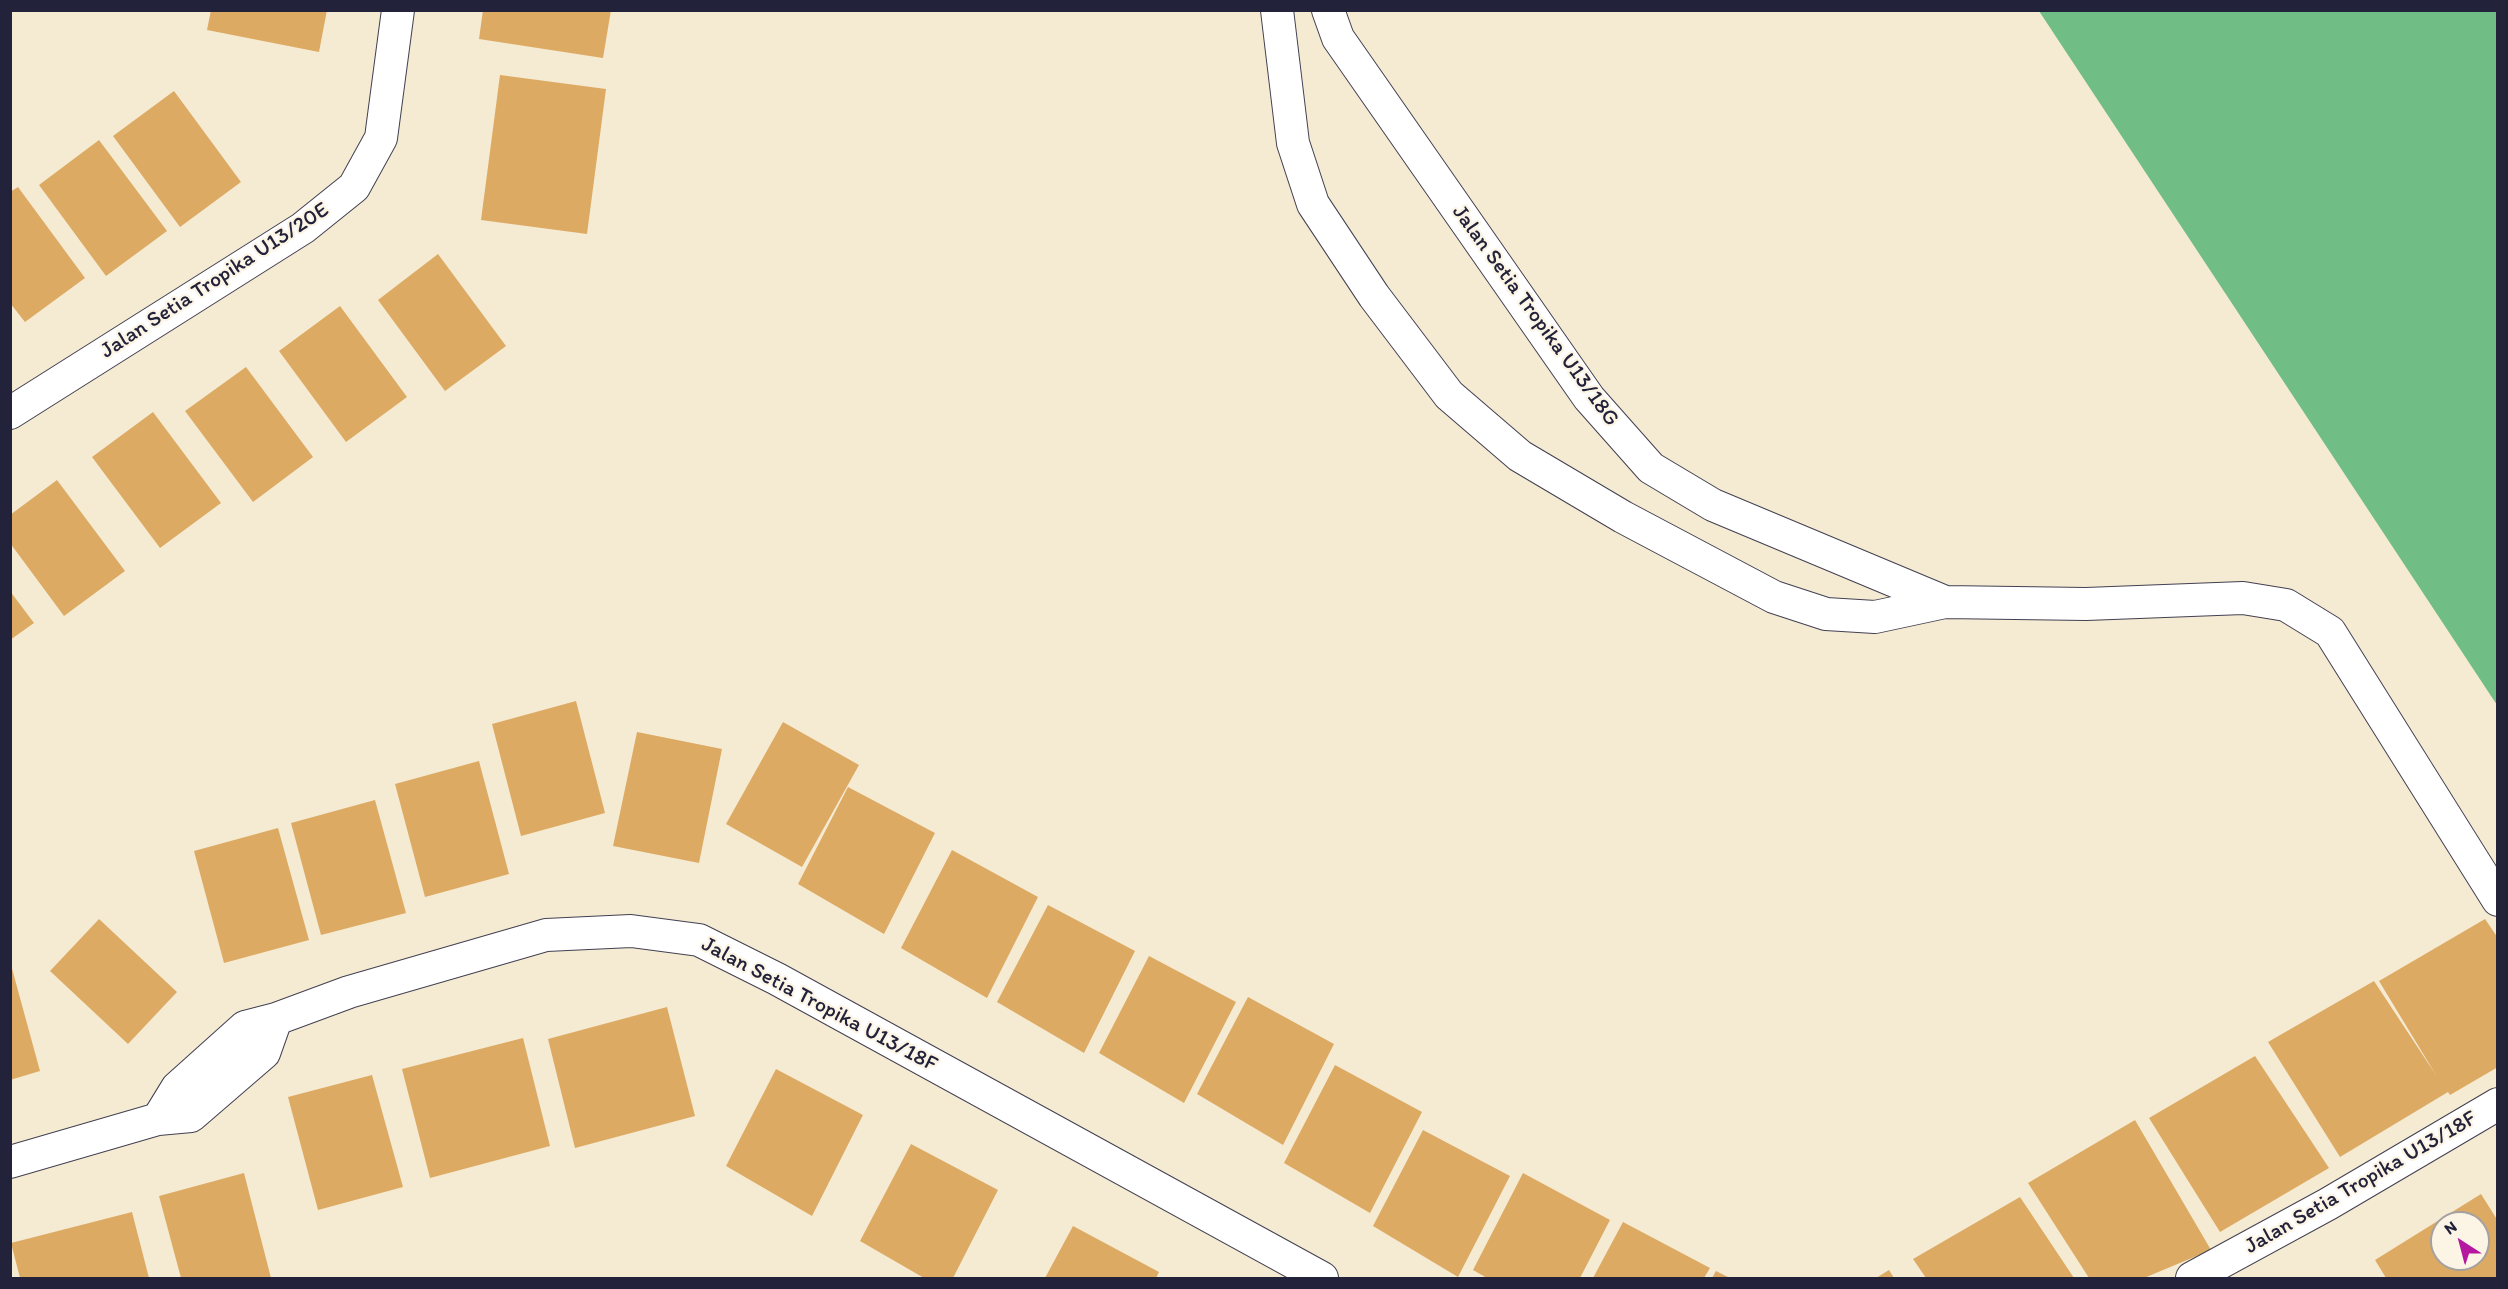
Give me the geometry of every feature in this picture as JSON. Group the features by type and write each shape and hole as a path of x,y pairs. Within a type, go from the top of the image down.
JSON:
{"street":[{"name":"Jalan Setia Tropika U13/20E","path":"10,413 303,228 354,187 381,138 398,10"},
{"path":"1277,10 1293,144 1313,204 1374,296 1449,394 1520,456 1623,517 1774,597 1826,614 1875,616 1945,602 2086,604 2242,598 2286,605 2330,632 2498,900"},
{"name":"Jalan Setia Tropika U13/18G","path":"1328,10 1338,38 1589,398 1652,468 1713,505 1945,602"},
{"name":"Jalan Setia Tropika U13/18F","path":"10,1162 159,1119 191,1116 264,1053 276,1019 349,992 546,935 632,931 699,940 777,979 1322,1278"},
{"name":"Jalan Setia Tropika U13/18F","path":"2192,1278 2328,1204 2498,1104"}],"green space":[{"path":"2039,11 2497,11 2497,705"}],"building":[{"path":"211,10 327,10 319,52 207,30"},
{"path":"483,10 611,10 603,58 479,39"},
{"path":"500,75 606,89 587,234 481,220"},
{"path":"174,91 241,182 180,227 113,136"},
{"path":"99,140 167,231 106,276 39,185"},
{"path":"18,187 85,278 25,322 10,303 10,192"},
{"path":"438,254 506,346 445,391 378,300"},
{"path":"340,306 407,397 346,442 279,351"},
{"path":"246,367 313,457 253,502 185,411"},
{"path":"153,412 221,503 160,548 92,457"},
{"path":"57,480 125,571 64,616 10,543 10,515"},
{"path":"10,591 34,623 10,640"},
{"path":"576,701 605,813 521,836 492,724"},
{"path":"783,722 859,765 802,867 726,824"},
{"path":"637,732 722,749 699,863 613,846"},
{"path":"479,761 509,874 425,897 395,784"},
{"path":"848,787 935,833 884,934 798,884"},
{"path":"375,800 406,913 321,935 291,823"},
{"path":"278,828 309,940 224,963 194,851"},
{"path":"952,850 1038,897 987,998 901,948"},
{"path":"1048,905 1135,951 1084,1053 997,1002"},
{"path":"99,919 177,992 128,1044 50,971"},
{"path":"2485,919 2498,938 2498,1067 2450,1095 2448,1092 2340,1157 2268,1042 2374,981 2436,1075 2379,981"},
{"path":"1149,956 1236,1002 1184,1103 1099,1053"},
{"path":"10,966 40,1071 10,1080"},
{"path":"1248,997 1334,1044 1283,1145 1197,1094"},
{"path":"667,1007 695,1116 575,1148 548,1039"},
{"path":"523,1038 550,1146 430,1178 402,1069"},
{"path":"2255,1056 2329,1168 2220,1232 2149,1118"},
{"path":"1335,1065 1422,1112 1370,1213 1284,1163"},
{"path":"776,1069 863,1115 812,1216 726,1166"},
{"path":"372,1075 403,1187 318,1210 288,1097"},
{"path":"2135,1120 2211,1250 2144,1278 2089,1278 2028,1183"},
{"path":"1423,1130 1510,1176 1458,1277 1373,1226"},
{"path":"911,1144 998,1190 953,1278 924,1278 860,1241"},
{"path":"244,1173 271,1278 181,1278 159,1196"},
{"path":"1523,1173 1610,1220 1580,1278 1487,1278 1473,1270"},
{"path":"2481,1194 2498,1221 2498,1278 2386,1278 2375,1260 2430,1226 2430,1271 2490,1271 2490,1211 2454,1211"},
{"path":"2020,1197 2074,1278 1926,1278 1913,1259"},
{"path":"132,1212 149,1278 20,1278 11,1243"},
{"path":"1623,1222 1710,1268 1704,1278 1593,1278"},
{"path":"1073,1226 1159,1272 1156,1278 1045,1278"},
{"path":"1889,1270 1894,1278 1876,1278"},
{"path":"1716,1271 1730,1278 1712,1278"}]}
